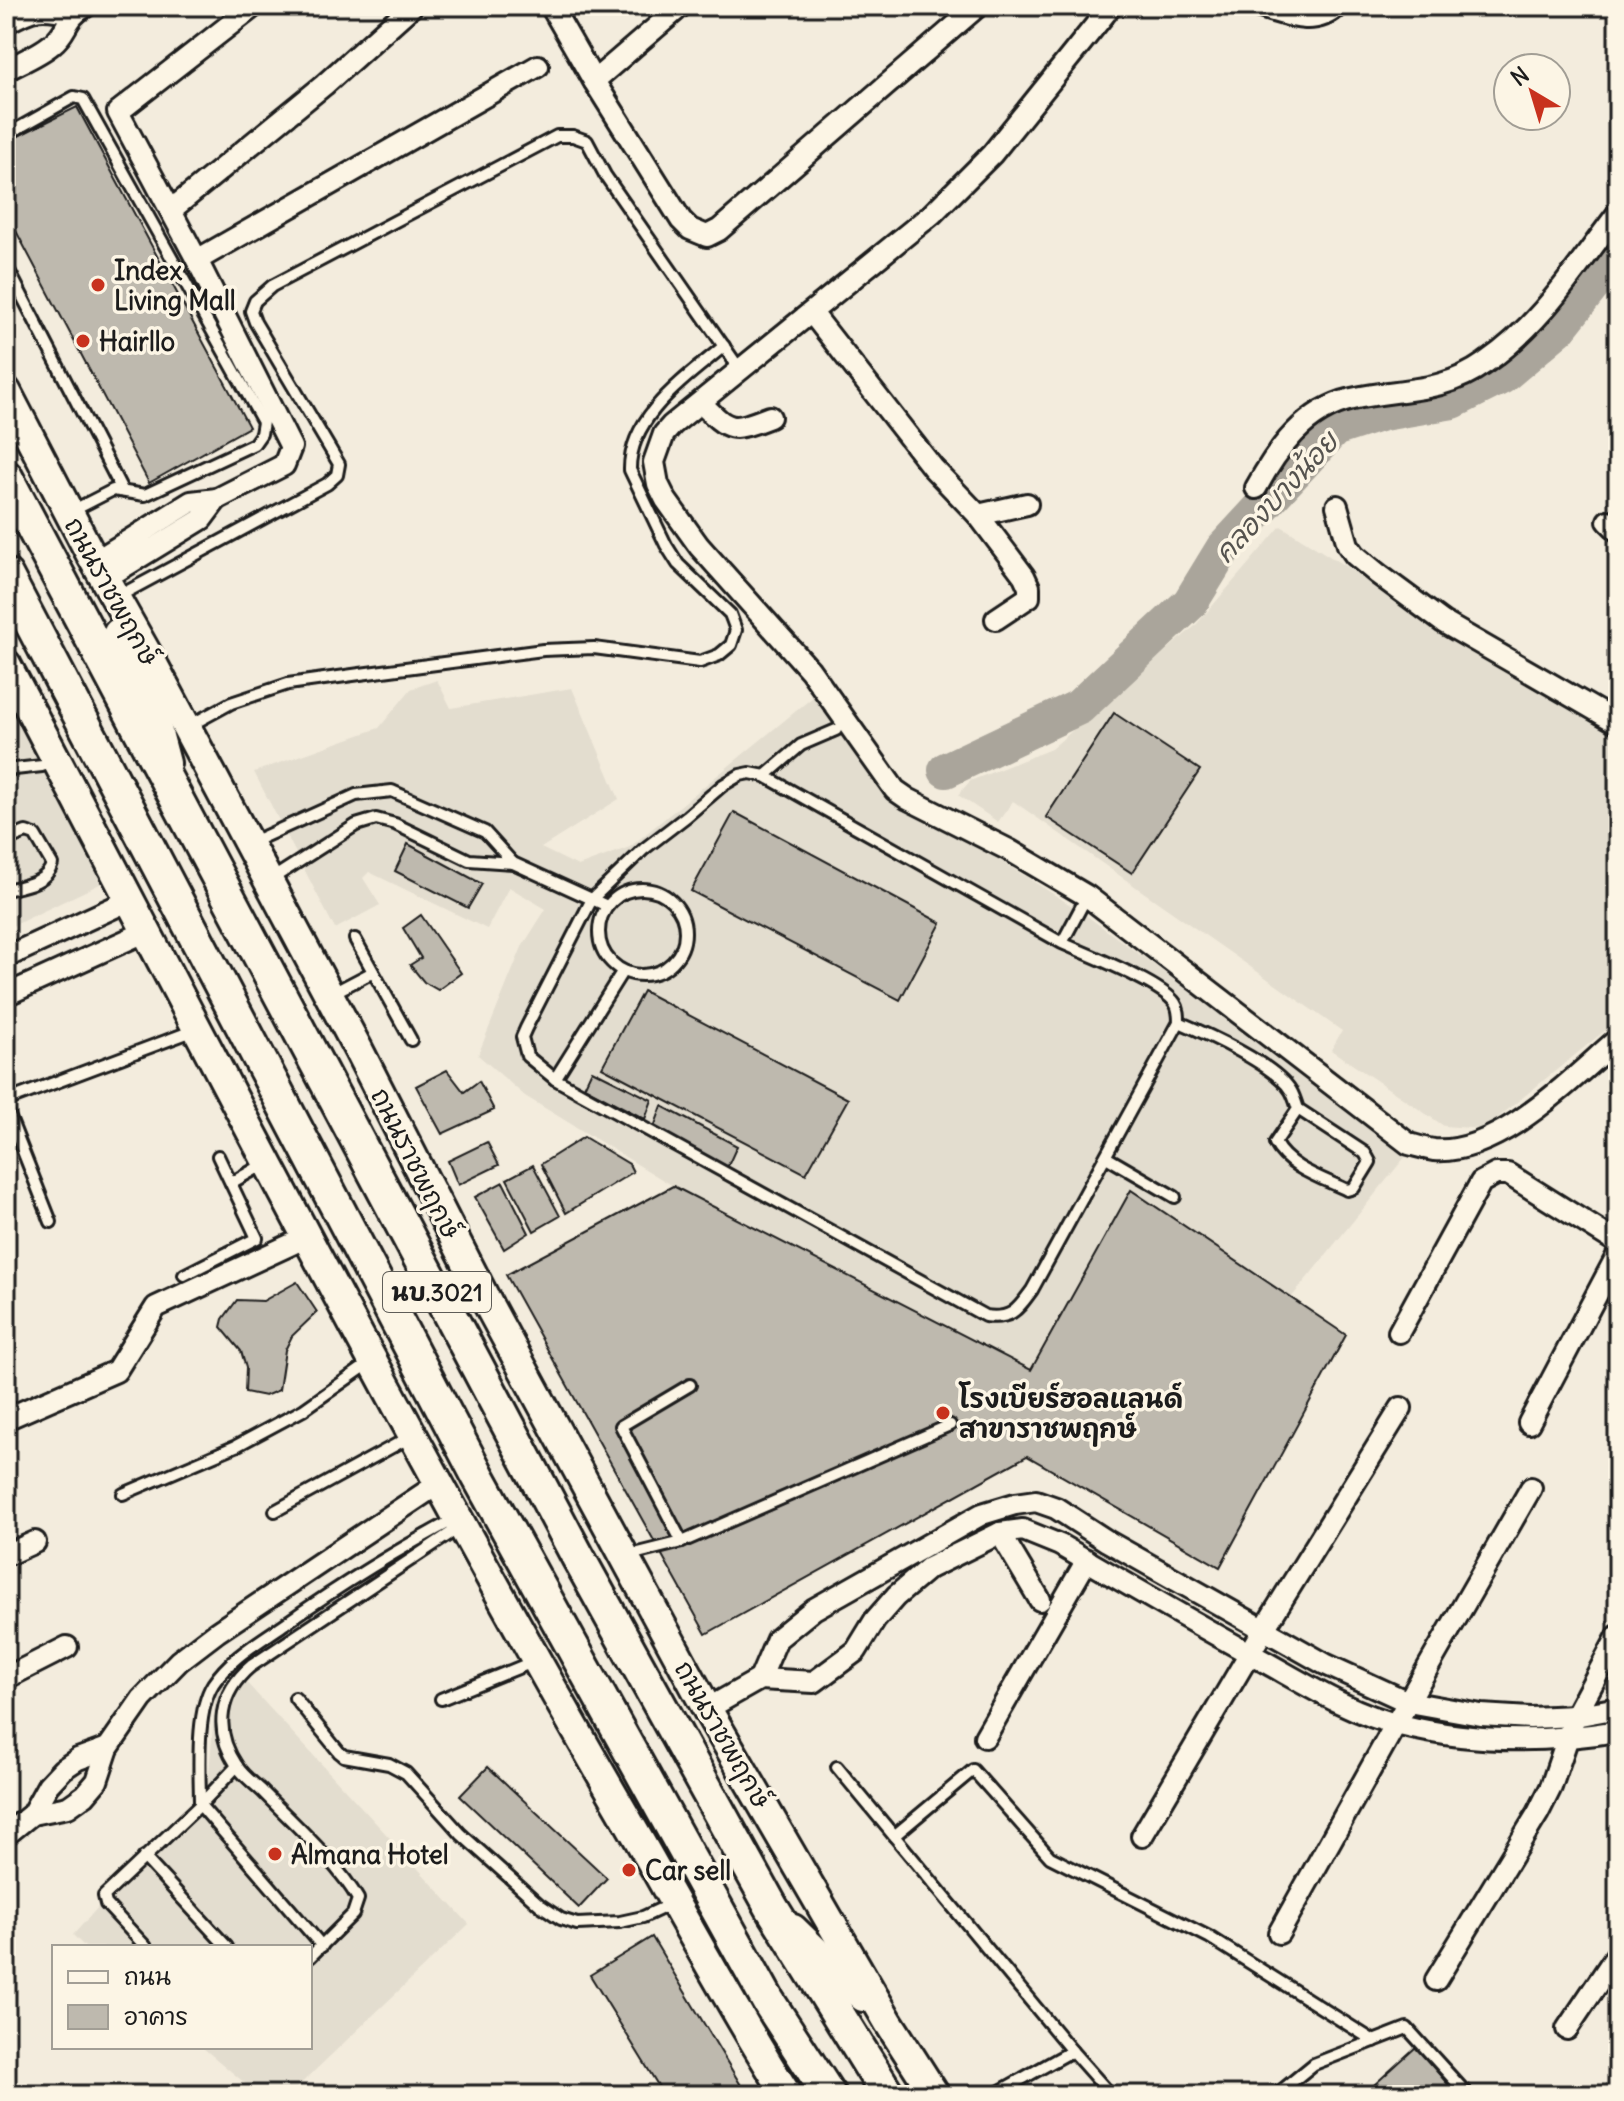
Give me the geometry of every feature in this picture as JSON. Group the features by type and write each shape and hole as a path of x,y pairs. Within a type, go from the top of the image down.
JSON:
{"main road":[{"name":"ถนนราชพฤกษ์","path":"6,391 68,513 187,727 329,995 489,1306 707,1709 889,2023 935,2095"},
{"name":"ถนนราชพฤกษ์","path":"6,477 548,1502 772,1908 888,2095"},
{"path":"101,573 107,606 157,729 170,787"},
{"name":"นบ.3021","path":"6,575 478,1476 768,2001 829,2095"},
{"name":"นบ.3021","path":"6,664 56,760 123,903 147,931 411,1437 743,2026 787,2095"},
{"path":"636,1835 768,2001"},
{"path":"772,1908 889,2023"}],"street":[{"path":"101,573 191,502 217,499 284,465 291,447 118,112 254,6"},
{"path":"171,210 324,85 412,6"},
{"path":"551,6 681,220 690,229 707,236 719,230 978,6"},
{"path":"594,81 681,6"},
{"path":"1111,6 992,154 932,214 664,434 654,462 666,500 751,606 810,670 895,790 1046,870 1087,896 1409,1144 1434,1150 1466,1146 1492,1138 1536,1109 1618,1039"},
{"path":"1256,6 1309,20 1321,18 1337,6"},
{"path":"6,23 24,13 45,7 79,10"},
{"path":"6,70 52,44 79,10"},
{"path":"197,260 538,66"},
{"path":"1256,488 1275,453 1295,431 1327,409 1350,399 1422,390 1453,382 1485,364 1539,318 1618,213"},
{"path":"812,313 933,468 978,515 1017,565 1029,587 1029,597 996,619"},
{"path":"701,403 723,425 732,428 770,417"},
{"path":"978,515 1027,504"},
{"path":"1337,506 1348,545 1378,574 1443,622 1618,723"},
{"path":"6,957 123,903"},
{"path":"6,995 147,931"},
{"path":"1399,1332 1481,1182 1496,1174 1508,1174 1618,1243"},
{"path":"6,1419 116,1371 156,1307 307,1237"},
{"path":"1529,1423 1618,1254"},
{"path":"1142,1836 1249,1653 1401,1408"},
{"path":"32,1814 68,1807 85,1795 97,1781 108,1748 142,1699 179,1661 217,1632 438,1484"},
{"path":"1279,1933 1531,1488"},
{"path":"760,1679 777,1639 814,1609 982,1514 1036,1501 1056,1508 1325,1664 1408,1702 1493,1716 1530,1718 1575,1716 1618,1708"},
{"path":"707,1709 760,1679 814,1682 856,1651 875,1620 896,1596 929,1568 1000,1533 1023,1530 1060,1545 1314,1689 1396,1724 1478,1738 1568,1739 1618,1731"},
{"path":"985,1737 1083,1558 1093,1530"},
{"path":"1000,1533 1040,1600"},
{"path":"6,1555 35,1542"},
{"path":"1436,1980 1538,1813 1551,1787 1575,1716 1618,1636"},
{"path":"6,1678 67,1647"},
{"path":"6,1835 32,1814 48,1785 63,1769 108,1748"},
{"path":"1567,2029 1618,1953"}],"lane":[{"path":"6,135 74,97 83,99 263,422 261,434 254,444 145,495 122,490 107,492 68,513"},
{"path":"101,573 327,484 337,475 339,464 255,322 251,311 255,301 272,286 557,136 573,136 587,141 605,175 741,371"},
{"path":"6,265 122,490"},
{"path":"187,727 231,703 288,684 543,650 594,648 700,662 719,655 731,645 736,630 732,619 716,599 678,564 630,470 629,457 647,418 683,381 724,346"},
{"path":"732,619 751,606"},
{"path":"765,776 801,745 836,730"},
{"path":"6,770 42,766 56,760"},
{"path":"740,775 765,776 1062,943 1141,979 1174,1000 1179,1022 1032,1290 1007,1317 985,1316 555,1079 527,1056 522,1037 592,899 644,849 723,785 740,775"},
{"path":"248,843 356,795 392,791 485,832 513,863"},
{"path":"268,881 356,825 376,819 395,824 469,860 513,863 607,906"},
{"path":"6,840 26,832 35,835 52,864 50,872 41,880 6,890"},
{"path":"651,889 673,900 685,921 684,946 670,966 647,976 622,972 610,962 602,950 598,935 600,920 607,906 627,891 651,889"},
{"path":"1062,943 1087,896"},
{"path":"355,939 411,1040"},
{"path":"329,995 373,972"},
{"path":"555,1079 622,972"},
{"path":"1179,1022 1257,1062 1290,1089 1298,1109 1365,1153 1370,1162 1354,1188 1347,1190 1306,1171 1281,1154 1275,1143 1298,1109"},
{"path":"6,1101 197,1029"},
{"path":"6,1108 51,1222"},
{"path":"184,1275 257,1238 218,1156"},
{"path":"1106,1157 1175,1197"},
{"path":"231,1183 268,1162"},
{"path":"123,1494 236,1446 303,1410 372,1362"},
{"path":"682,1542 621,1426 690,1385"},
{"path":"624,1556 682,1542 950,1425"},
{"path":"275,1511 411,1437"},
{"path":"322,1946 200,1805 204,1707 212,1685 231,1662 298,1614 417,1539 460,1522"},
{"path":"312,1955 353,1914 358,1899 352,1888 308,1839 237,1766 222,1726 222,1707 236,1679 460,1522"},
{"path":"417,1539 424,1550"},
{"path":"298,1614 307,1628"},
{"path":"441,1699 535,1661"},
{"path":"295,1698 339,1752 357,1759 389,1764 406,1773 461,1834 540,1905 561,1919 577,1924 620,1922 643,1917 673,1903"},
{"path":"144,1945 104,1900 106,1893 237,1766"},
{"path":"837,1767 1111,2095"},
{"path":"894,1836 973,1770 1050,1857 1209,1937 1374,2041"},
{"path":"144,1857 225,1945"},
{"path":"1276,2095 1314,2064 1407,2028 1468,2095"},
{"path":"993,2095 1072,2051"}],"shaded area":[{"path":"1281,526 1618,737 1618,1020 1484,1129 1444,1126 1331,1050 1342,1031 1013,801 998,822 958,795 970,781 1051,749 1195,626"},
{"path":"437,680 451,708 572,688 619,799 541,848 578,866 630,847 824,688 894,793 1080,911 1401,1145 1405,1157 1291,1298 1131,1191 1031,1370 673,1186 525,1096 478,1055 522,947 546,909 509,887 487,929 369,872 363,878 380,905 335,929 254,772 379,728 411,689"},
{"path":"6,691 104,882 6,929"},
{"name":"Almana Hotel","path":"445,1518 453,1535 243,1679 469,1924 289,2095 259,2095 204,2049 312,2049 312,1945 83,1945 73,1935 208,1785 216,1691 206,1687 230,1663"}],"building":[{"path":"77,107 249,427 149,483 6,212 6,142"},
{"path":"1114,713 1200,770 1132,873 1046,817"},
{"path":"734,812 941,923 900,1000 691,891"},
{"path":"408,844 482,884 468,908 395,871"},
{"path":"421,915 461,973 438,990 424,982 410,965 421,958 403,928"},
{"path":"643,991 848,1099 806,1174 602,1067"},
{"path":"447,1070 464,1092 479,1081 494,1110 442,1134 416,1086"},
{"path":"592,1070 652,1100 645,1119 584,1087"},
{"path":"662,1106 737,1146 727,1168 653,1130"},
{"path":"584,1137 629,1164 633,1172 566,1213 541,1164"},
{"path":"487,1142 499,1165 458,1185 448,1161"},
{"path":"533,1165 560,1216 534,1231 507,1179"},
{"path":"503,1182 529,1233 504,1249 475,1197"},
{"name":"โรงเบียร์ฮอลแลนด์ สาขาราชพฤกษ์","path":"673,1186 1031,1370 1131,1190 1346,1335 1220,1567 1027,1456 706,1634 506,1275"},
{"path":"297,1282 317,1312 292,1336 285,1350 279,1390 265,1396 245,1392 246,1368 241,1351 221,1327 223,1319 237,1300 263,1301"},
{"path":"488,1767 607,1878 579,1908 460,1796"},
{"path":"652,1937 742,2087 730,2095 664,2095 590,1975"},
{"path":"1416,2047 1457,2095 1363,2095"}],"waterway":[{"name":"คลองบางน้อย","path":"946,770 1079,707 1190,603 1223,549 1334,429 1383,413 1453,401 1501,377 1558,329 1618,253"}],"place":[{"name":"Index Living Mall","path":"98,285"},
{"name":"Hairllo","path":"83,341"},
{"name":"โรงเบียร์ฮอลแลนด์ สาขาราชพฤกษ์","path":"943,1413"},
{"name":"Almana Hotel","path":"275,1854"},
{"name":"Car sell","path":"629,1870"}]}
